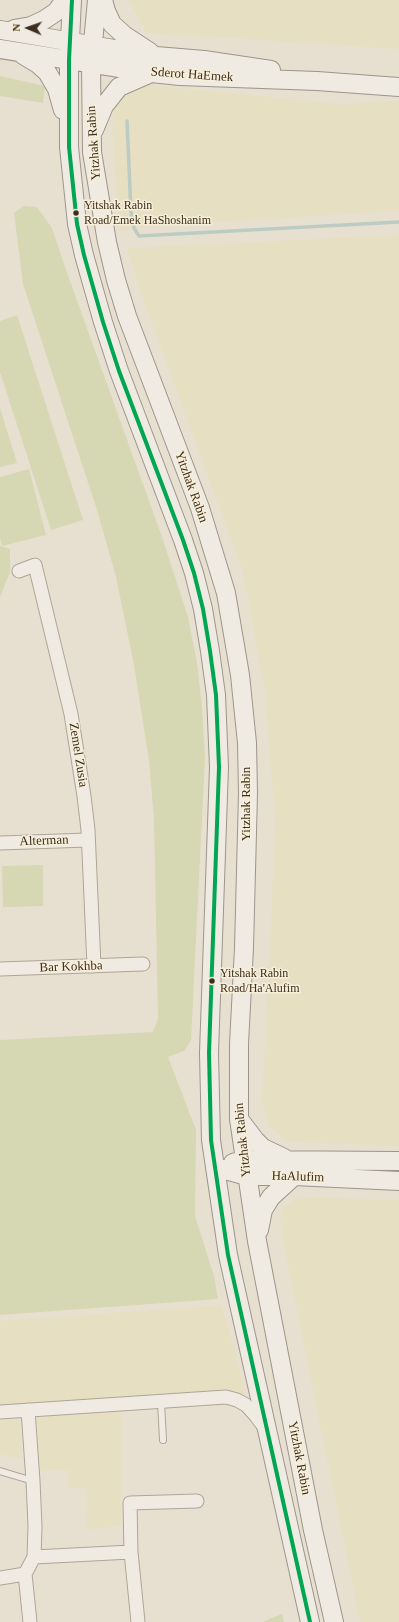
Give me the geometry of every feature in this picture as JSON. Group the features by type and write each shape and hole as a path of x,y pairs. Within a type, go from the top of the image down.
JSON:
{"main road":[{"path":"0,30 18,29 31,26 44,20 56,12 65,0"},
{"name":"Yitzhak Rabin","path":"72,0 68,126 75,209 84,255 119,371 194,573 203,609 210,650 216,695 219,767 209,1053 211,1140 228,1255 310,1622"},
{"name":"Yitzhak Rabin","path":"97,0 91,64 92,152 101,210 116,280 127,316 202,515 226,593 240,676 247,743 248,793 244,948 239,1044 238,1119 257,1241 313,1530 334,1622"},
{"path":"103,0 106,12 112,24 124,35 156,56"},
{"name":"Sderot HaEmek","path":"0,30 156,56 258,67 317,81"},
{"name":"Sderot HaEmek","path":"0,49 91,64 180,76 317,81 399,88"},
{"path":"18,52 38,64 47,72 57,89 68,126"},
{"path":"92,136 104,106 119,87 151,73"},
{"path":"238,1119 263,1148 291,1168 263,1210 257,1241"},
{"name":"HaAlufim","path":"215,1167 291,1168 399,1161"},
{"name":"HaAlufim","path":"291,1168 399,1181"}],"street":[{"name":"Zemel Zusia","path":"19,571 36,565 71,714 84,796 88,840 94,966"},
{"name":"Alterman","path":"0,843 88,840"},
{"name":"Bar Kokhba","path":"0,970 143,964"},
{"path":"0,1412 226,1397 241,1402 249,1408 263,1424 268,1435"},
{"path":"28,1410 34,1481 34,1557 25,1574 30,1622"},
{"path":"138,1622 131,1552 130,1503 197,1501"},
{"path":"34,1557 131,1552"},
{"path":"0,1578 25,1574"}],"lane":[{"path":"161,1402 163,1440"},
{"path":"0,1471 34,1481"}],"shaded area":[{"path":"129,0 399,0 399,49 146,33"},
{"path":"141,84 341,104 399,101 399,211 158,226 119,231 112,129 115,101"},
{"path":"399,235 399,1146 287,1142 269,1126 262,1102 275,821 265,692 243,572 140,291 127,248"},
{"path":"297,1197 399,1200 399,1622 360,1622 280,1223 283,1207"},
{"path":"222,1305 246,1395 238,1391 225,1390 0,1408 0,1321"},
{"path":"121,1412 121,1526 86,1530 87,1489 68,1488 68,1470 38,1471 38,1417"},
{"path":"20,1419 22,1458 13,1458 0,1453 0,1420"}],"green space":[{"path":"0,76 45,86 43,103 0,96"},
{"path":"24,206 37,207 52,228 162,537 188,617 197,663 202,707 205,758 191,1040 184,1051 168,1057 196,1130 195,1216 214,1276 218,1299 0,1315 0,1040 153,1032 158,1019 154,820 149,761 134,665 116,577 97,510 23,284 14,213"},
{"path":"17,315 83,520 51,530 0,372 0,321"},
{"path":"0,408 17,463 0,467"},
{"path":"29,469 46,535 2,546 0,538 0,477"},
{"path":"0,546 10,549 10,572 0,597"},
{"path":"43,865 43,906 3,907 2,866"},
{"path":"282,1614 284,1622 264,1622 264,1621"}],"waterway":[{"path":"127,121 131,212 134,228 139,236 399,222"}],"transit line":[{"path":"72,0 69,60 69,147 77,224 103,322 119,371 194,573 203,609 210,651 216,695 219,767 209,1053 211,1140 228,1255 310,1622"}],"place":[{"name":"Yitshak Rabin Road/Emek HaShoshanim","path":"76,213"},
{"name":"Yitshak Rabin Road/Ha'Alufim","path":"212,981"}]}
